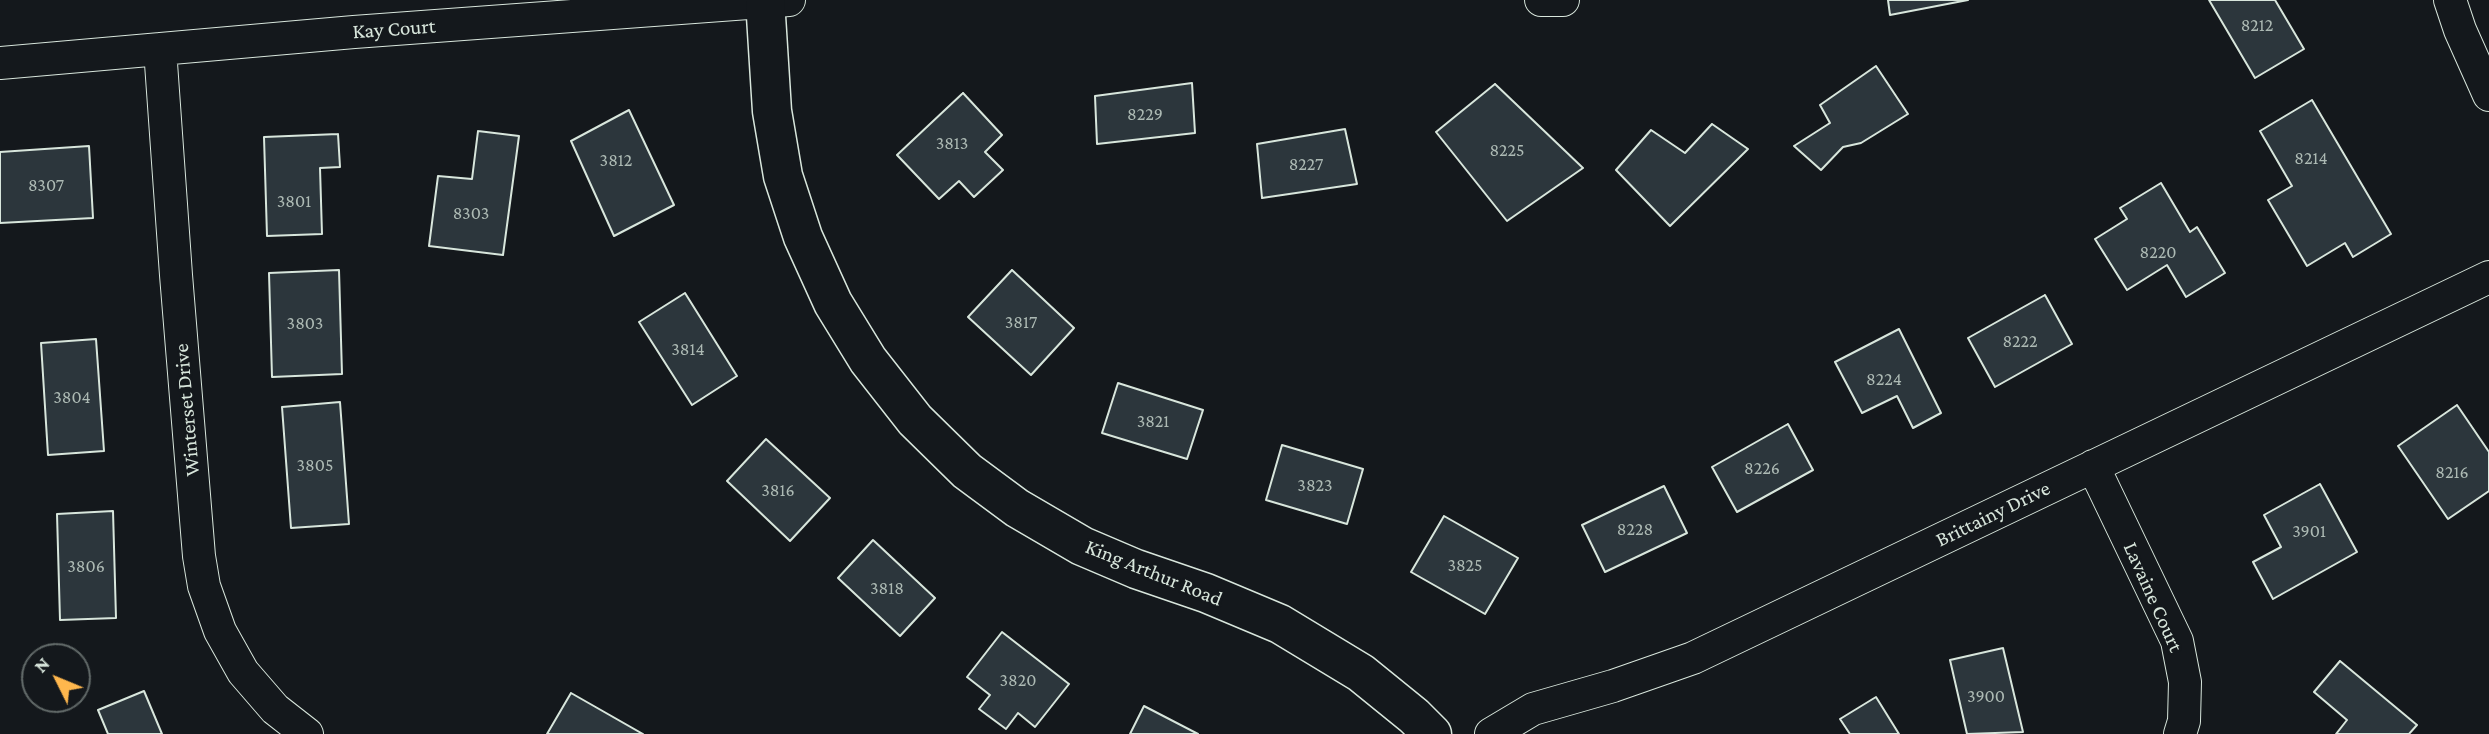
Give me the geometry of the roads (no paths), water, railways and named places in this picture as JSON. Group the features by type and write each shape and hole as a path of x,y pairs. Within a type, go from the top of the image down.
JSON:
{"street":[{"path":"1541,0 1563,0"},
{"path":"2450,0 2459,30 2489,94"},
{"name":"Kay Court","path":"0,63 381,30 773,1"},
{"name":"King Arthur Road","path":"773,1 772,111 783,176 803,237 833,303 861,349 915,420 967,471 1017,508 1082,545 1136,569 1206,593 1280,624 1361,673 1432,734"},
{"name":"Winterset Drive","path":"160,49 199,556 204,586 220,631 243,672 275,709 307,734"},
{"name":"Brittainy Drive","path":"1490,734 1533,709 1693,658 2489,277"},
{"name":"Lavaine Court","path":"2093,466 2176,641 2185,682 2184,721 2180,734"}]}
